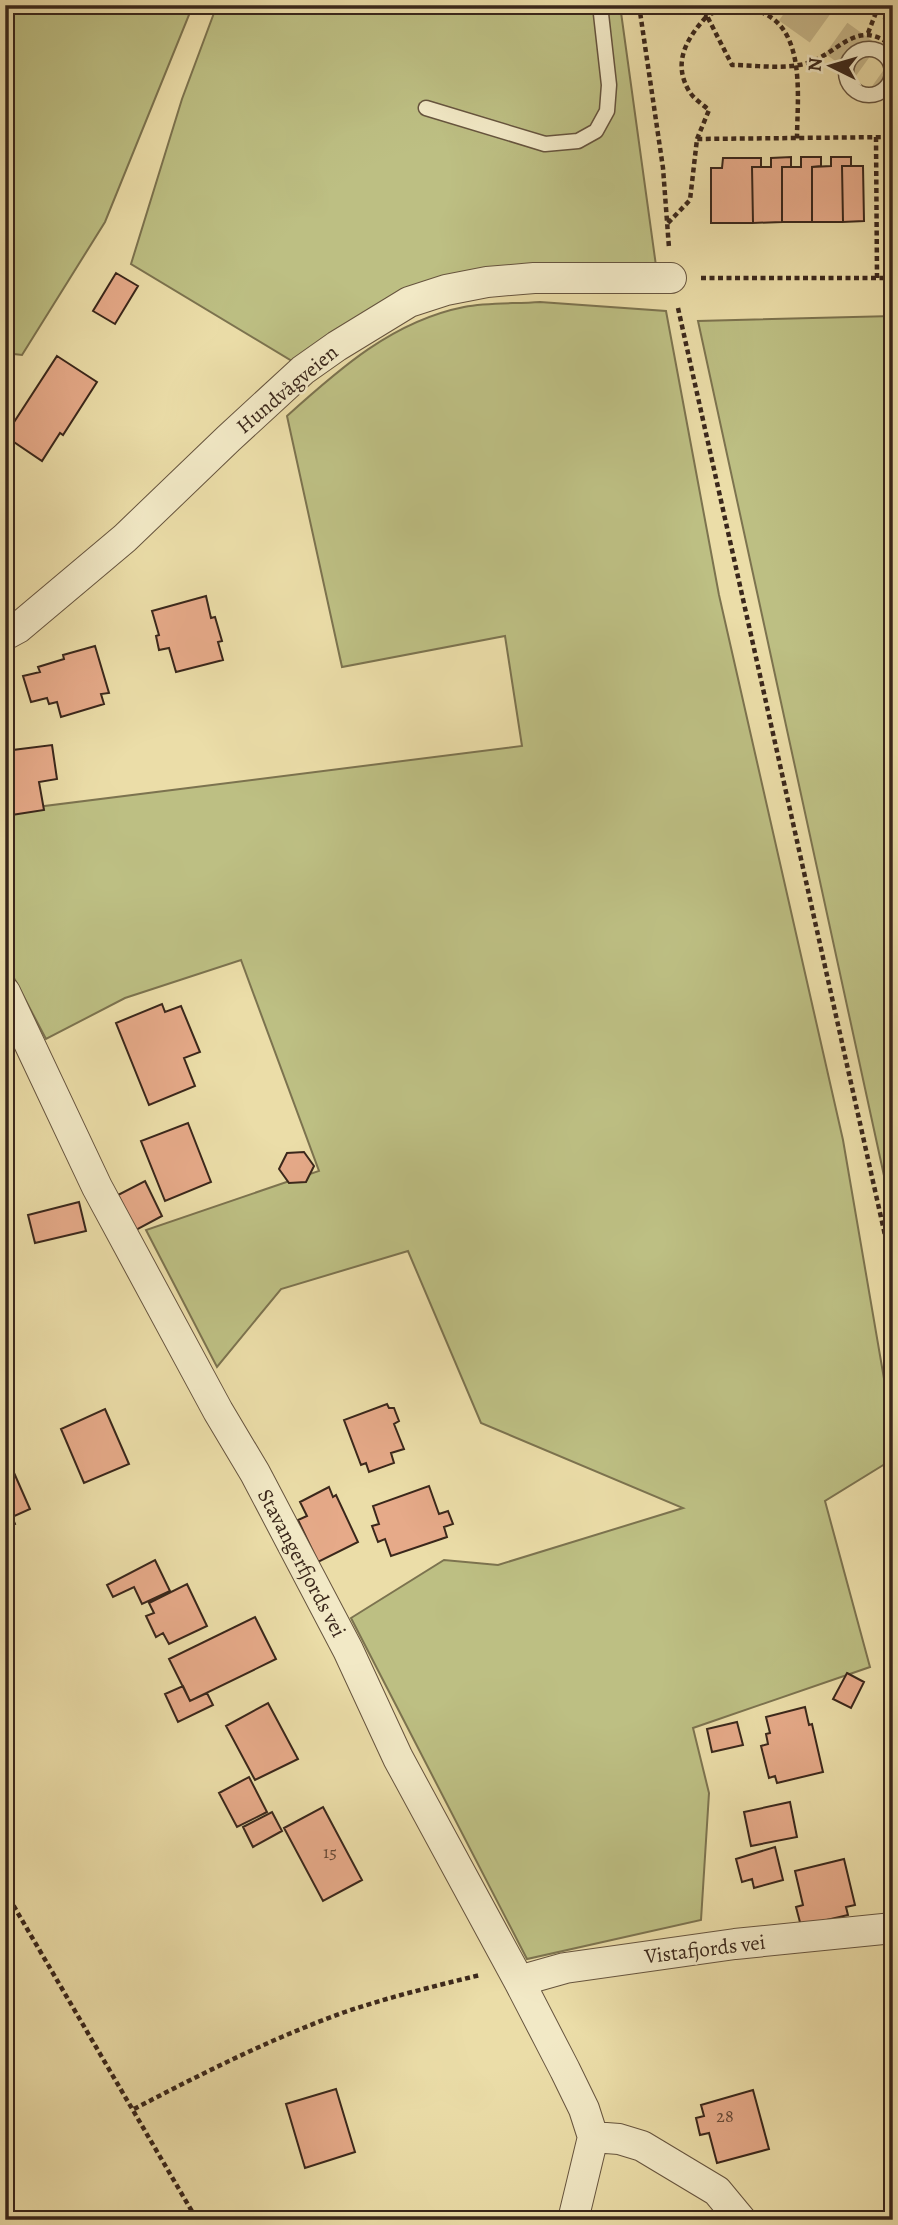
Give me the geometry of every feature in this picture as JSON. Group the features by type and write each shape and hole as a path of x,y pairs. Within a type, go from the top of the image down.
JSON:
{"street":[{"name":"Hundvågveien","path":"5,635 18,628 125,538 303,370 409,302 446,290 487,282 534,278 671,278"},
{"name":"Stavangerfjords vei","path":"5,992 97,1187 255,1474 348,1650 398,1758 515,1974 584,2109 593,2137"},
{"name":"Vistafjords vei","path":"515,1974 735,1944 893,1928"},
{"path":"573,2220 593,2137 619,2139 642,2146 717,2191 741,2220"}],"lane":[{"path":"426,108 545,144 579,141 596,131 607,111 608,85 600,5"}],"path":[{"path":"639,5 663,168 671,278 893,1271"},
{"path":"700,5 732,65 797,66 819,61 855,36 868,33 893,47"},
{"path":"868,33 879,5"},
{"path":"667,224 690,200 697,139 709,110 690,92 682,73 681,56 694,29 707,16 730,7 761,11 785,32 793,48 797,66 797,139"},
{"path":"876,137 877,278"},
{"path":"697,139 893,137"},
{"path":"671,278 893,278"},
{"path":"5,1891 197,2220"},
{"path":"134,2109 299,2030 347,2012 407,1993 515,1974"}],"green space":[{"path":"5,5 193,5 105,222 22,355 5,353"},
{"path":"217,5 620,5 657,273 462,278 302,367 131,264 182,99"},
{"path":"540,302 666,311 719,595 843,1140 893,1431 893,1459 825,1501 870,1667 693,1728 709,1793 701,1920 527,1959 351,1618 444,1560 498,1565 683,1508 481,1423 408,1251 281,1289 217,1367 146,1230 319,1171 241,960 125,998 46,1039 5,961 5,811 522,746 505,636 342,667 287,416 368,349 414,323 473,305"},
{"path":"893,316 893,1217 698,321"}],"building":[{"path":"888,5 893,5 893,21 884,18"},
{"path":"791,157 791,167 782,167 782,222 753,223 752,167 771,167 771,158"},
{"path":"801,157 821,157 821,166 812,167 812,222 782,222 782,167 801,167"},
{"path":"831,157 851,157 851,166 842,166 843,222 812,222 812,167 831,166"},
{"path":"723,158 761,158 761,167 752,167 753,223 711,223 711,168 722,168"},
{"path":"842,166 863,166 864,221 843,222"},
{"path":"116,273 138,286 115,324 93,311"},
{"path":"57,356 97,382 63,435 60,433 42,461 5,436"},
{"path":"206,596 211,618 215,617 222,641 218,642 223,660 176,672 169,648 159,650 156,636 159,635 152,611"},
{"path":"95,646 109,693 101,694 104,704 61,717 57,702 49,704 47,698 31,702 23,676 40,672 38,667 64,659 63,655"},
{"path":"52,745 57,779 39,782 44,810 5,816 5,751"},
{"path":"162,1004 165,1012 181,1006 200,1052 184,1058 195,1086 149,1105 116,1023"},
{"path":"188,1123 211,1182 165,1201 141,1141"},
{"path":"304,1152 314,1166 306,1182 289,1183 279,1169 287,1153"},
{"path":"145,1181 162,1216 136,1230 118,1195"},
{"path":"79,1202 86,1231 35,1243 28,1215"},
{"path":"387,1404 389,1408 394,1408 399,1421 394,1424 404,1449 391,1453 394,1463 369,1472 366,1463 361,1465 344,1420"},
{"path":"105,1409 129,1464 84,1483 61,1429"},
{"path":"11,1466 30,1509 12,1517 15,1524 5,1528 5,1468"},
{"path":"429,1486 439,1514 448,1511 453,1524 444,1527 447,1537 391,1556 385,1539 378,1542 372,1526 379,1524 373,1506"},
{"path":"329,1487 333,1497 336,1495 358,1542 318,1562 298,1520 307,1516 300,1502"},
{"path":"155,1560 170,1591 142,1604 134,1587 113,1597 107,1585"},
{"path":"187,1584 207,1626 169,1644 163,1633 156,1637 146,1616 154,1613 149,1603"},
{"path":"255,1617 276,1659 190,1701 169,1659"},
{"path":"847,1673 864,1682 851,1708 833,1699"},
{"path":"183,1686 190,1701 207,1693 213,1705 178,1722 165,1694"},
{"path":"268,1703 298,1759 255,1780 226,1726"},
{"path":"805,1707 809,1725 812,1724 823,1772 777,1783 775,1776 769,1778 761,1746 768,1744 766,1734 770,1733 766,1717"},
{"path":"737,1722 743,1745 712,1752 707,1729"},
{"path":"249,1777 267,1812 237,1827 219,1793"},
{"path":"790,1802 797,1837 751,1846 744,1812"},
{"path":"323,1807 362,1880 323,1901 284,1828"},
{"path":"272,1812 282,1831 253,1847 243,1827"},
{"path":"775,1847 783,1880 754,1888 752,1879 742,1882 736,1859"},
{"path":"844,1859 855,1905 846,1907 848,1915 801,1926 796,1907 803,1905 795,1871"},
{"path":"336,2089 355,2152 305,2168 286,2104"},
{"path":"753,2090 769,2149 717,2163 709,2133 700,2135 696,2118 704,2116 701,2105"}],"tunnel":[{"path":"790,5 893,79"}]}
